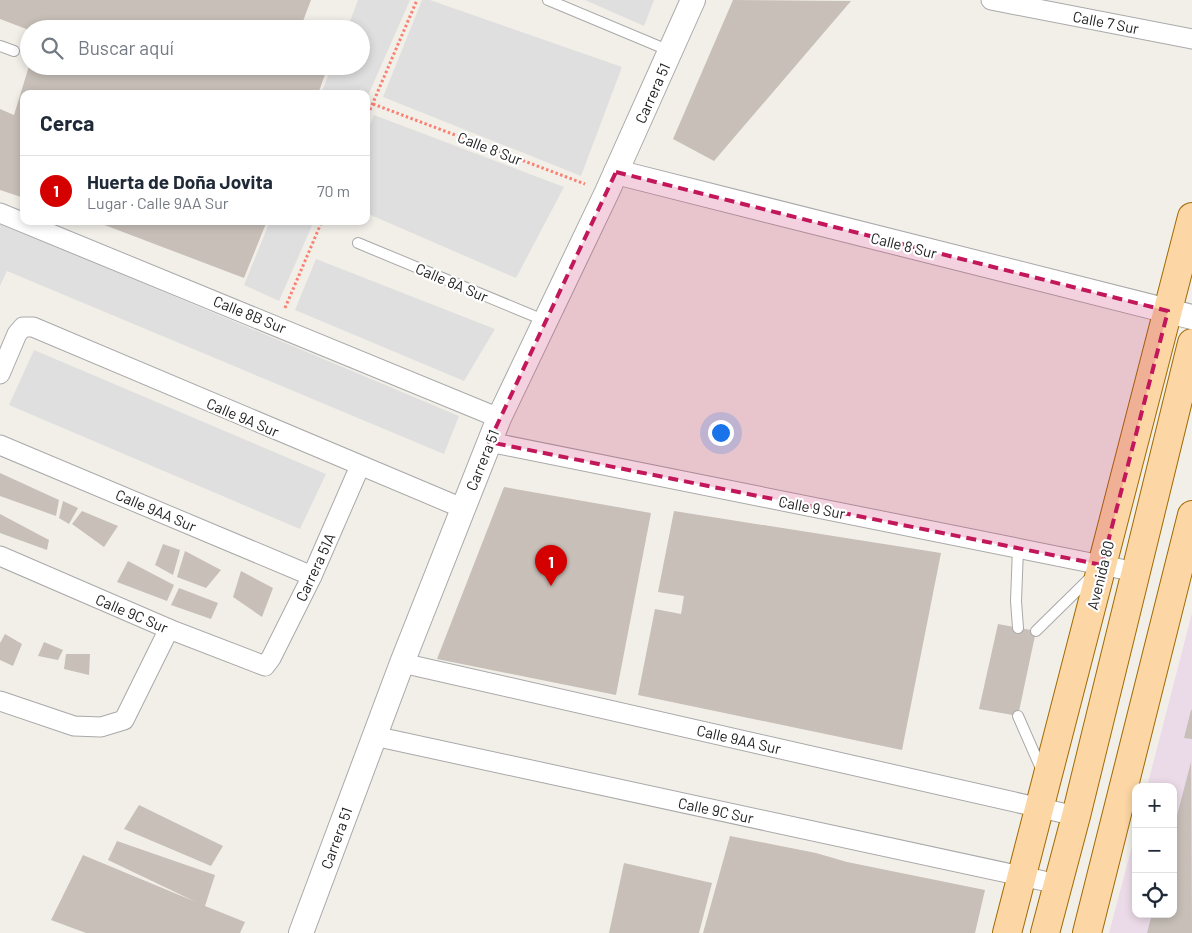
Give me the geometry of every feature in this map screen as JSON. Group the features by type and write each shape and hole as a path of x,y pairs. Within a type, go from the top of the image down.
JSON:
{"main road":[{"name":"Avenida 80","path":"1008,933 1102,565 1180,314 1192,217"},
{"path":"1045,933 1076,816 1192,343"},
{"path":"1086,933 1192,515"}],"street":[{"name":"Carrera 51","path":"301,933 402,663 499,418 612,182 693,0"},
{"name":"Calle 7 Sur","path":"991,0 1192,39"},
{"name":"Calle 8 Sur","path":"612,182 1180,314"},
{"name":"Calle 8B Sur","path":"0,213 20,221"},
{"name":"Calle 8B Sur","path":"29,225 499,418"},
{"name":"Calle 9A Sur","path":"0,374 17,334 23,327 33,327 462,508"},
{"name":"Calle 9 Sur","path":"489,442 1136,572"},
{"name":"Calle 9AA Sur","path":"0,445 312,576"},
{"name":"Carrera 51A","path":"265,666 271,658 312,576 360,466"},
{"name":"Calle 9C Sur","path":"0,556 169,629 265,666"},
{"path":"0,701 74,726 101,727 124,720 169,629"},
{"name":"Calle 9AA Sur","path":"402,663 1076,816"},
{"name":"Calle 9C Sur","path":"374,736 1058,884"}],"lane":[{"path":"548,0 670,51"},
{"path":"0,46 14,51"},
{"name":"Calle 8A Sur","path":"358,243 546,321"},
{"path":"1018,548 1016,601 1018,628"},
{"path":"1036,630 1102,565"},
{"path":"1018,716 1047,782"}],"path":[{"path":"370,110 417,0"},
{"name":"Calle 8 Sur","path":"373,104 612,182"},
{"path":"277,326 320,225"}],"highlighted area":[{"path":"616,172 1168,311 1102,565 489,442"}],"shaded area":[{"path":"358,0 410,0 370,91 323,90 328,75 370,75 370,20 350,20"},
{"path":"422,0 430,0 622,67 581,176 383,97"},
{"path":"585,0 654,0 644,26"},
{"path":"374,115 564,187 516,278 370,215 370,124"},
{"path":"0,223 459,416 444,454 7,271 0,286"},
{"path":"268,225 312,225 279,301 244,285"},
{"path":"316,259 495,329 464,381 295,310"},
{"path":"34,350 326,474 300,529 9,405"},
{"path":"1192,613 1192,933 1109,933 1132,846 1132,918 1177,918 1177,783 1148,783"}],"building":[{"path":"0,0 311,0 303,20 20,20 20,27 0,19"},
{"path":"733,0 851,1 714,161 673,139"},
{"path":"26,75 325,75 319,90 22,90"},
{"path":"20,95 20,197 0,190 0,109 14,115"},
{"path":"105,225 265,225 244,278"},
{"path":"0,473 59,500 56,516 0,496"},
{"path":"504,487 651,513 616,695 437,659"},
{"path":"63,501 78,508 69,524 59,518"},
{"path":"82,511 118,526 104,547 72,524"},
{"path":"674,511 941,553 902,750 638,695 655,609 681,614 684,596 658,592"},
{"path":"0,514 49,540 47,550 0,533"},
{"path":"163,544 180,550 173,575 155,565"},
{"path":"185,551 221,570 206,588 177,577"},
{"path":"128,561 174,585 167,601 117,582"},
{"path":"241,571 273,588 262,617 233,597"},
{"path":"179,588 218,603 211,619 171,605"},
{"path":"998,624 1036,631 1018,716 979,709"},
{"path":"5,634 22,644 13,666 0,660 0,643"},
{"path":"44,642 63,650 58,660 38,656"},
{"path":"66,654 90,654 89,675 64,669"},
{"path":"1192,710 1192,739 1184,738"},
{"path":"1191,762 1192,933 1147,933 1151,918 1177,918 1177,816"},
{"path":"139,805 223,846 211,866 124,829"},
{"path":"730,836 985,890 975,933 703,933"},
{"path":"117,841 215,875 205,906 245,922 240,933 86,933 51,920 83,855 196,902 108,860"},
{"path":"624,863 712,883 699,933 609,933"}],"place":[{"name":"Huerta de Doña Jovita","path":"551,586"}]}
